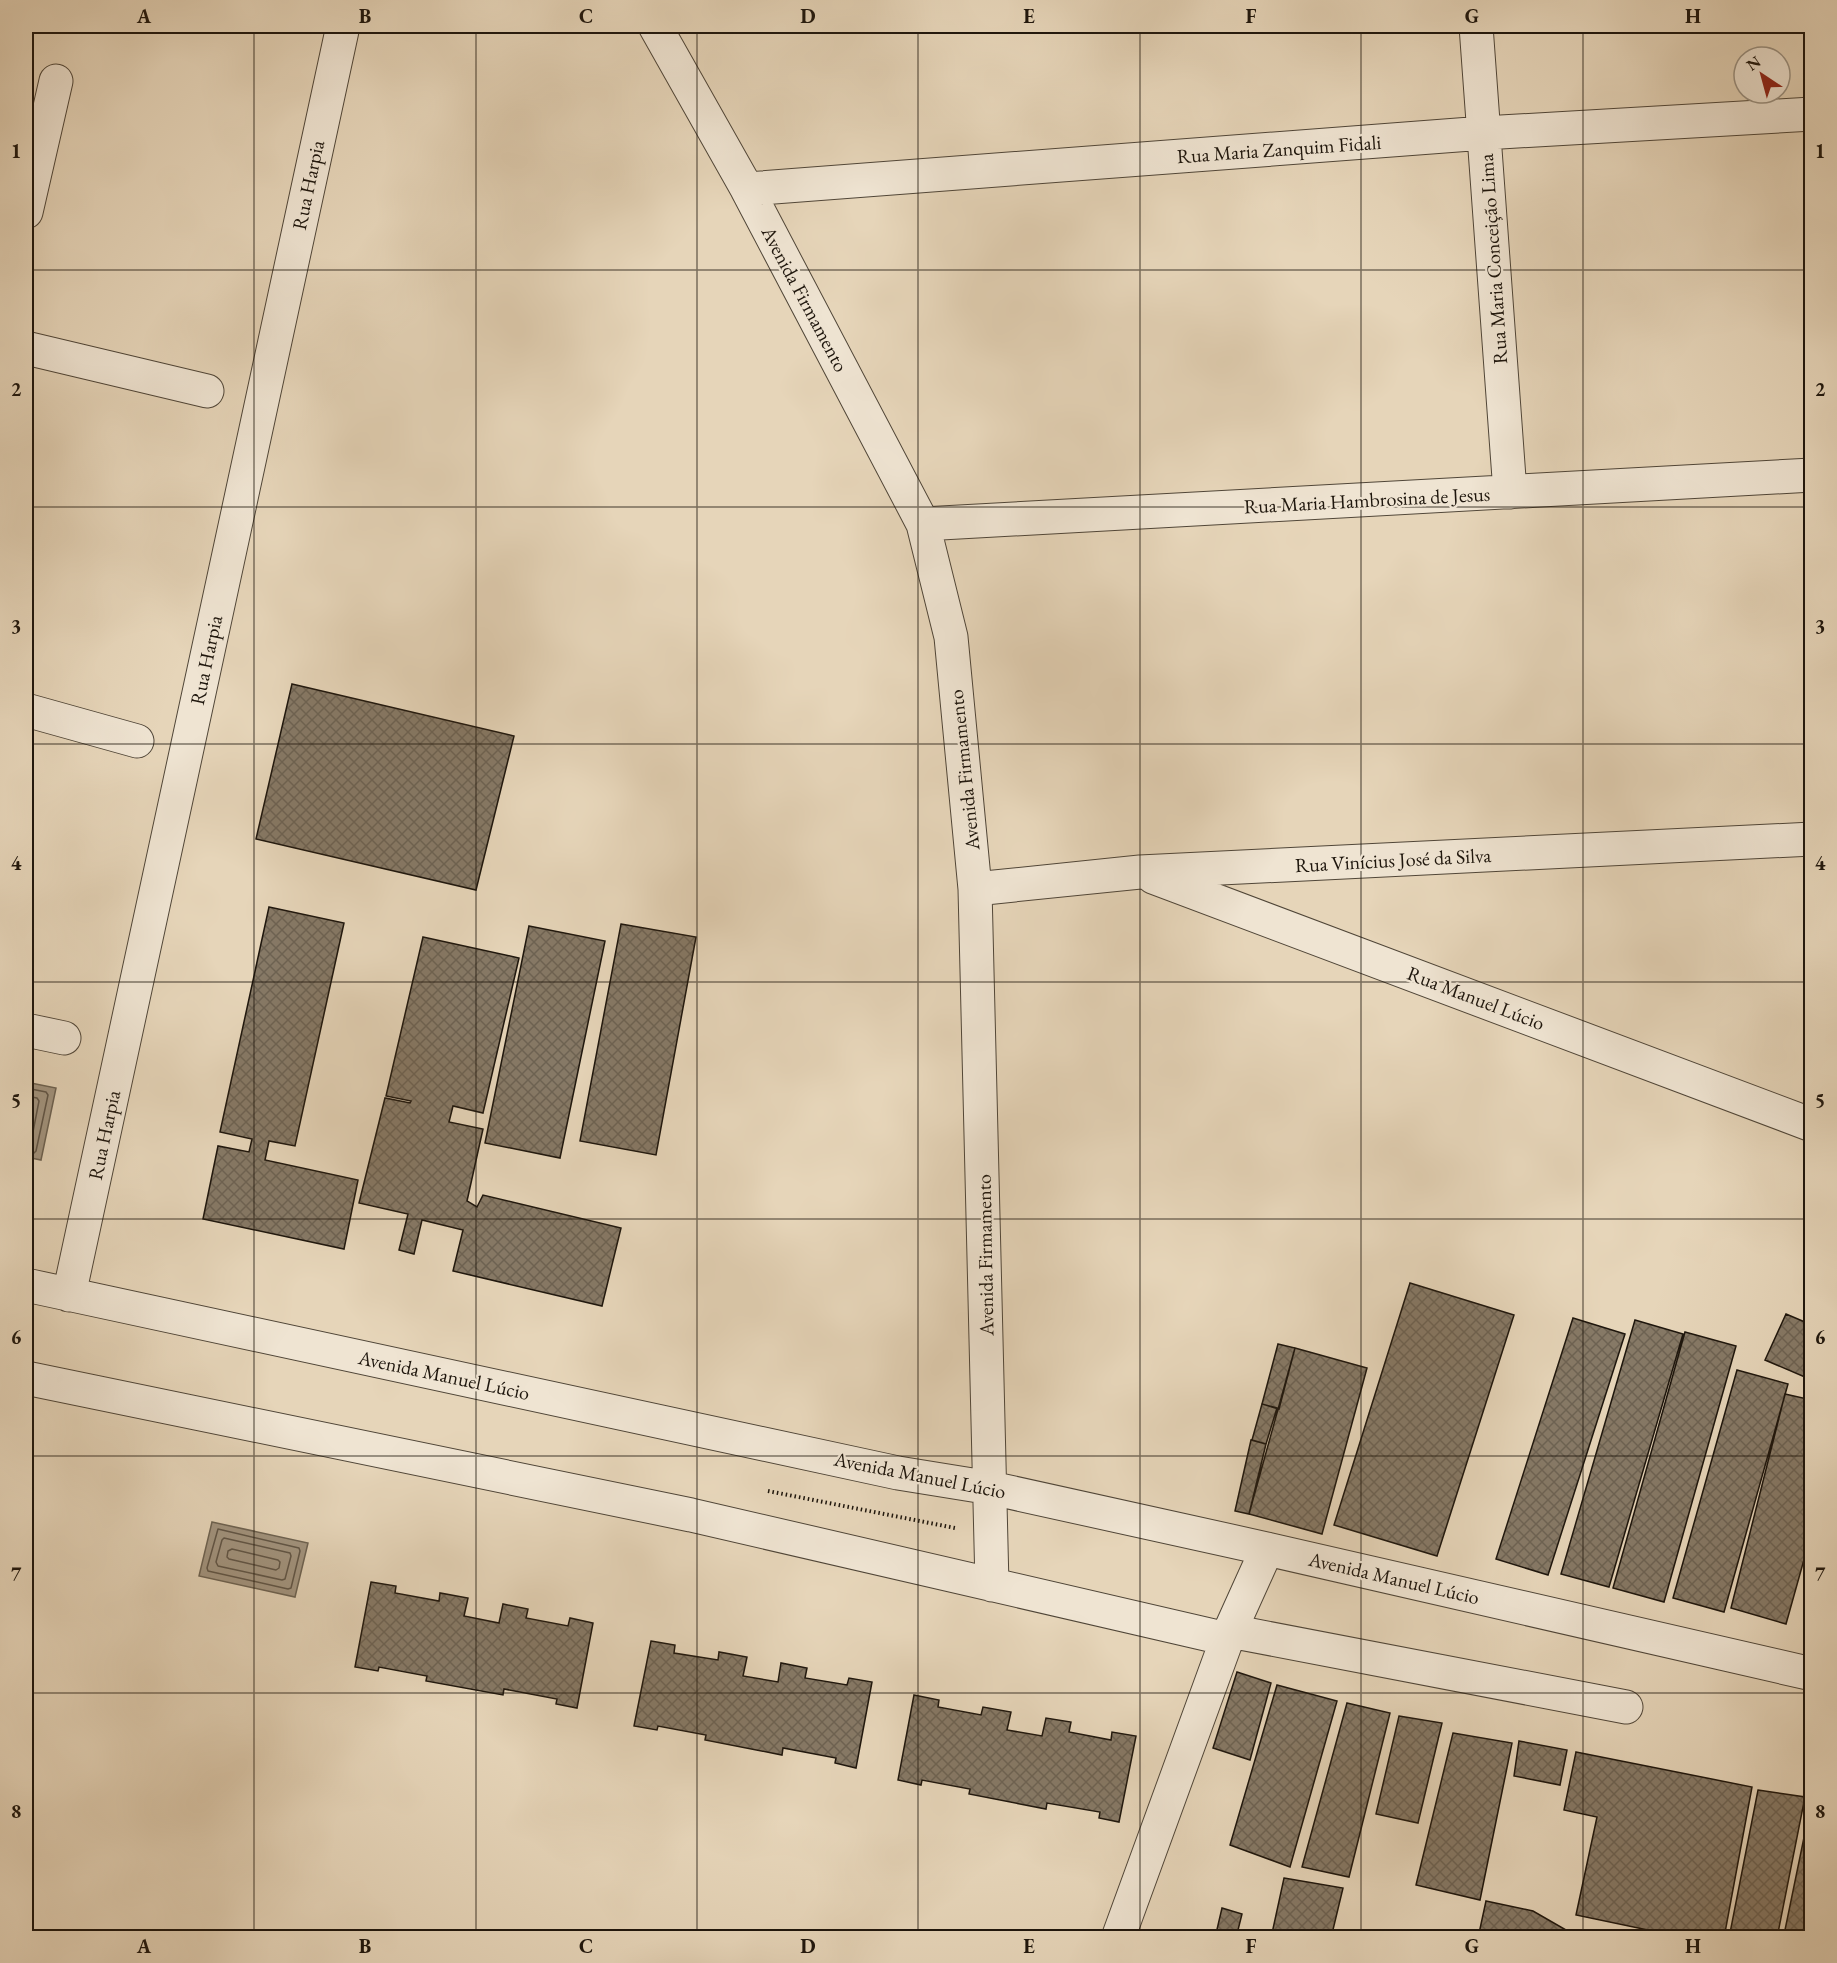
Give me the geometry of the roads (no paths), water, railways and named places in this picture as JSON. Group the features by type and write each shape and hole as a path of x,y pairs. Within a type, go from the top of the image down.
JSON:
{"street":[{"name":"Rua Harpia","path":"69,1294 343,26"},
{"name":"Avenida Firmamento","path":"655,26 747,189 923,524 951,637 975,889 992,1585"},
{"name":"Rua Maria Conceição Lima","path":"1476,26 1510,492"},
{"path":"26,212 56,81"},
{"name":"Rua Maria Zanquim Fidali","path":"747,189 1484,133 1812,114"},
{"path":"26,348 207,391"},
{"name":"Rua Maria Hambrosina de Jesus","path":"923,524 1812,475"},
{"path":"26,710 137,741"},
{"name":"Rua Vinícius José da Silva","path":"975,889 1140,872 1812,839"},
{"name":"Rua Manuel Lúcio","path":"1140,872 1812,1125"},
{"path":"26,1030 64,1038"},
{"name":"Avenida Manuel Lúcio","path":"26,1285 898,1473 991,1488 1812,1674"},
{"path":"26,1378 691,1515 992,1585 1229,1635 1626,1707"},
{"path":"1118,1938 1229,1635 1267,1549"}],"water":[{"path":"26,1082 56,1088 41,1160 26,1157"},
{"path":"212,1522 308,1543 295,1597 199,1576"}]}
